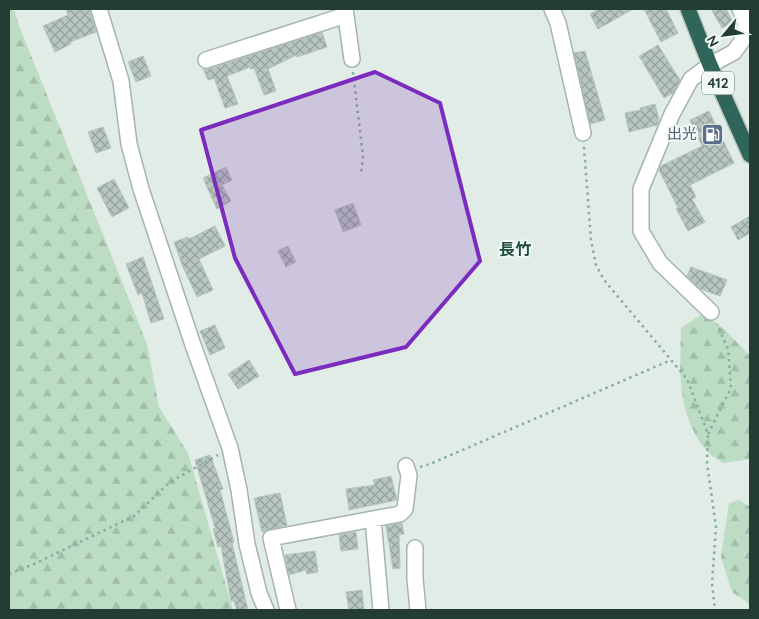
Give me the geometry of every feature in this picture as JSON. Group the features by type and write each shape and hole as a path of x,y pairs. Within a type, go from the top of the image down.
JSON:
{"highway":[{"name":"412","path":"688,9 710,65 750,155"}],"street":[{"path":"100,9 121,81 129,144 141,189 193,345 230,448 240,490 247,544 259,593 266,610"},
{"path":"552,9 558,23 583,133"},
{"path":"711,312 660,263 641,232 641,189 672,114 692,79 710,65 734,52 742,41 746,22 740,9"},
{"path":"206,60 345,12 352,59"},
{"path":"288,610 270,538 400,514 405,509 407,468"},
{"path":"373,519 381,610"},
{"path":"415,548 418,610"}],"path":[{"path":"352,59 364,156 361,175"},
{"path":"583,133 591,240 596,265 604,280 687,379 708,434 707,463 716,527 712,583 715,610"},
{"path":"708,434 731,388 728,349 711,312"},
{"path":"407,468 430,464 671,360"},
{"path":"9,574 134,516 170,482 230,448"}],"highlighted area":[{"path":"375,72 440,103 480,261 406,347 295,374 235,258 201,130"}],"green space":[{"path":"9,9 14,9 147,344 159,407 188,453 233,610 9,610"},
{"path":"704,313 726,331 750,356 750,459 723,463 710,454 697,437 685,408 680,361 681,328"},
{"path":"739,500 750,507 750,604 732,592 721,557 729,503"}],"building":[{"path":"66,9 89,9 96,32 70,42 71,44 55,52 43,26 68,15"},
{"path":"599,9 633,9 598,29 590,14"},
{"path":"644,9 666,9 678,33 661,42"},
{"path":"711,9 726,9 733,22 722,28"},
{"path":"322,32 327,47 297,57 296,55 268,69 276,91 264,95 254,68 251,69 250,67 227,76 238,104 225,108 214,78 208,80 203,69 209,69"},
{"path":"658,45 680,80 673,93 664,98 639,56"},
{"path":"585,51 605,120 590,124 574,53"},
{"path":"143,56 151,76 136,82 128,62"},
{"path":"655,104 659,120 657,125 629,132 625,113 641,110 640,108"},
{"path":"709,111 734,163 690,185 696,197 692,199 705,222 688,231 659,170 661,166 702,146 690,120"},
{"path":"103,127 111,148 96,153 88,132"},
{"path":"226,167 232,180 222,185 231,201 217,209 203,178"},
{"path":"114,179 129,208 112,217 97,188"},
{"path":"353,203 361,225 343,232 335,210"},
{"path":"750,216 750,233 738,240 731,227"},
{"path":"215,226 225,246 199,259 213,290 197,297 174,242 188,237 189,239"},
{"path":"288,246 296,262 286,267 278,251"},
{"path":"143,257 164,319 151,323 142,293 138,295 126,264"},
{"path":"691,267 727,280 720,296 700,289 687,276"},
{"path":"215,325 225,348 210,355 200,331"},
{"path":"249,360 259,376 238,389 228,374"},
{"path":"210,455 223,489 220,490 234,542 232,543 248,610 237,610 234,601 231,601 221,546 218,547 213,529 215,528 195,460"},
{"path":"391,476 397,500 349,510 346,489 375,485 373,480"},
{"path":"280,493 287,525 262,532 254,498"},
{"path":"402,523 404,534 399,535 400,568 393,569 386,526"},
{"path":"356,532 358,549 341,551 339,535"},
{"path":"315,551 318,572 307,574 306,570 289,575 285,555"},
{"path":"362,590 364,610 349,610 346,592"}],"place":[{"name":"出光","path":"713,134"}],"district":[{"name":"長竹","path":"515,249"}]}
